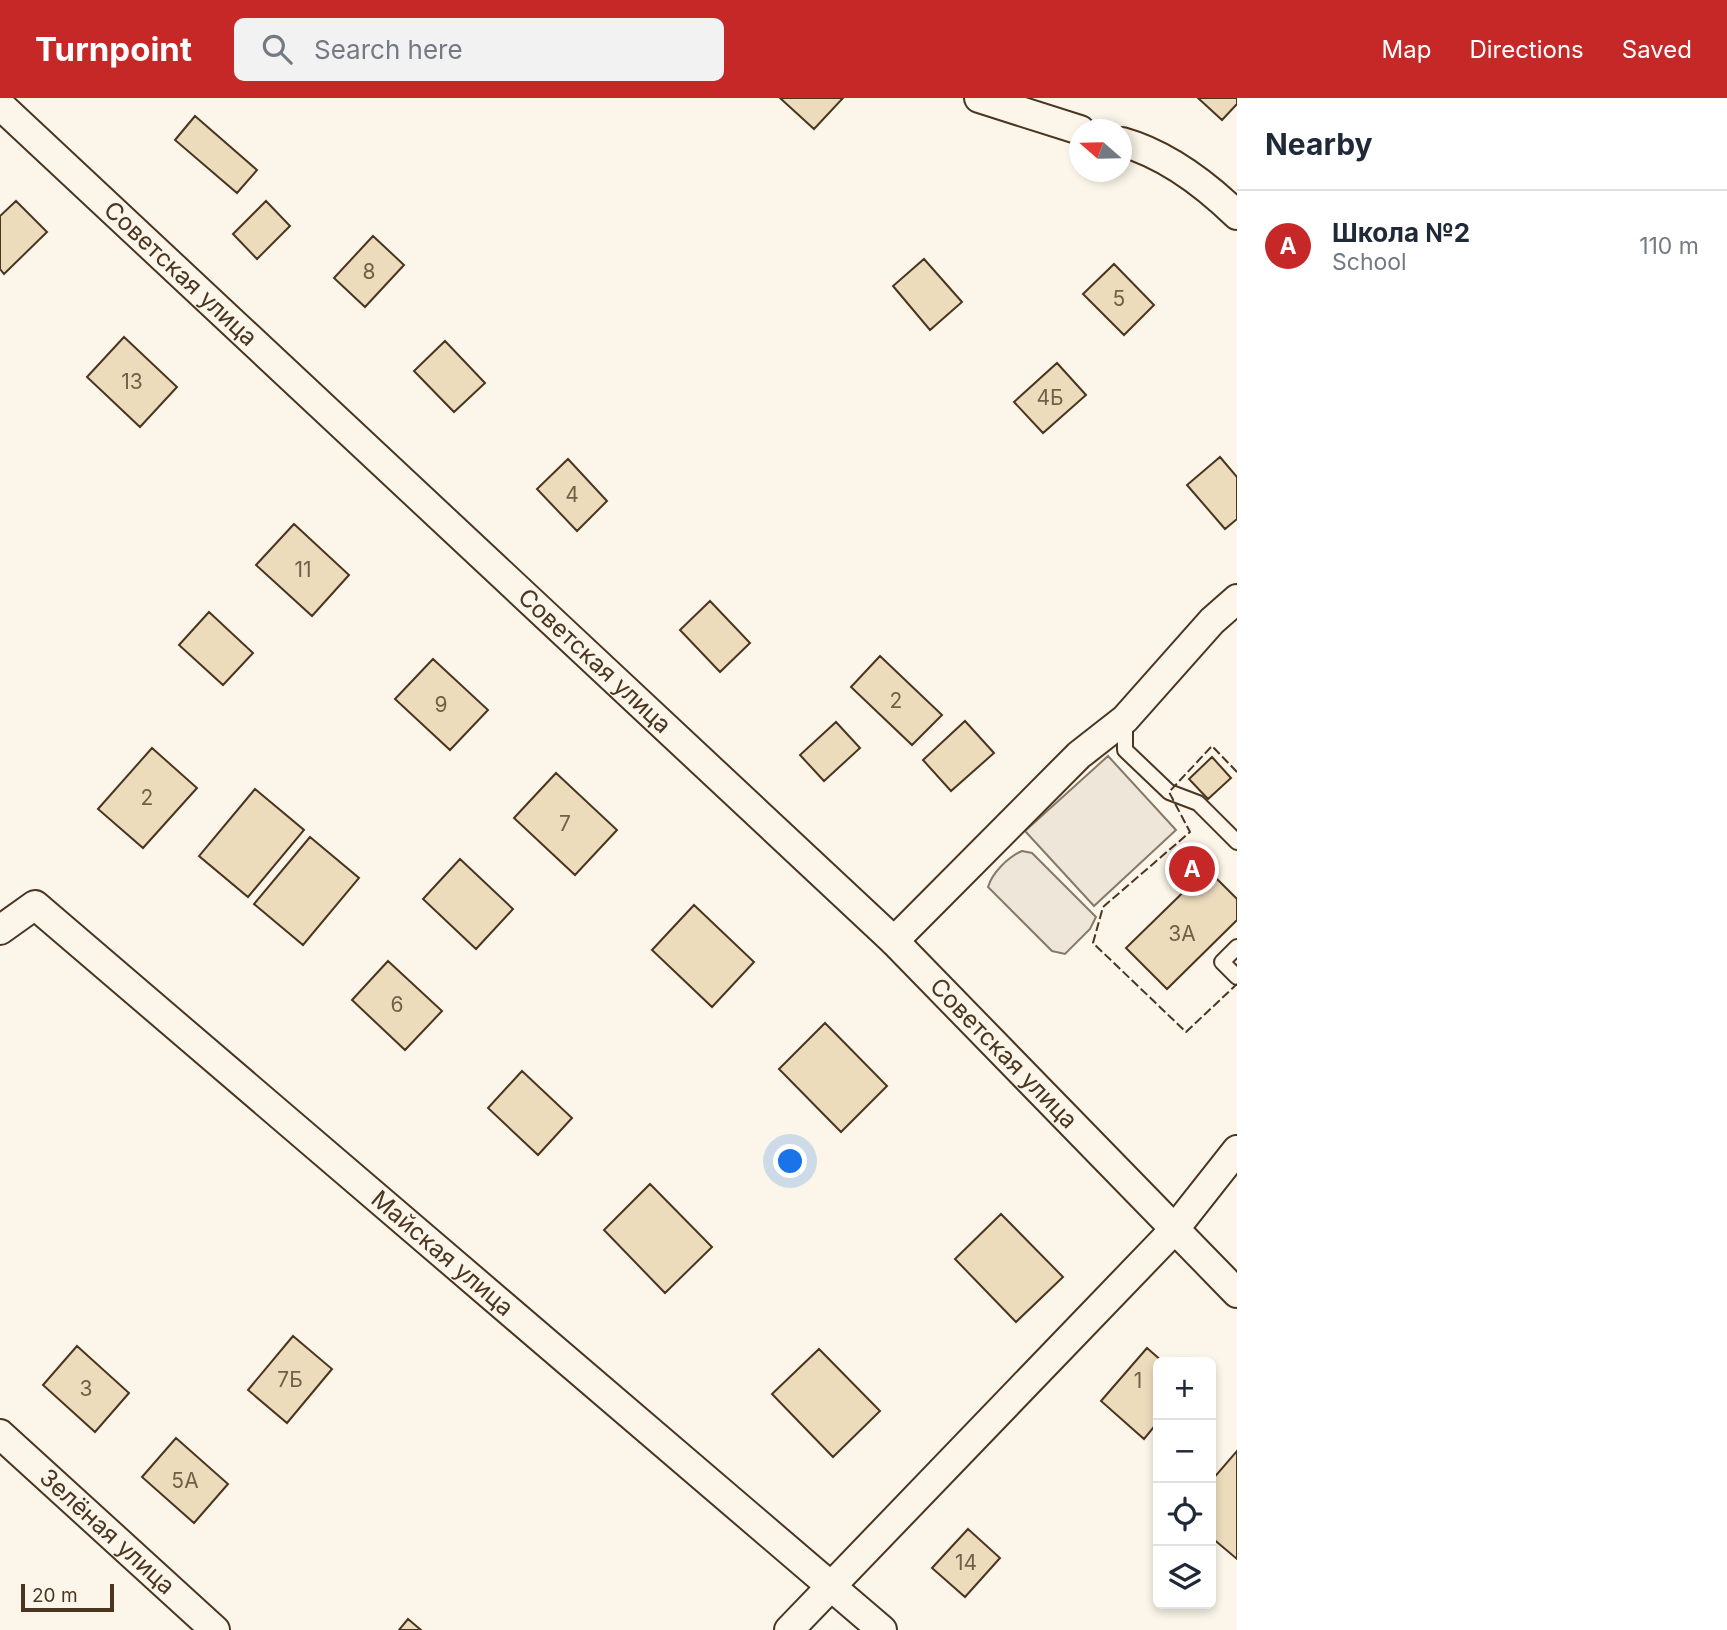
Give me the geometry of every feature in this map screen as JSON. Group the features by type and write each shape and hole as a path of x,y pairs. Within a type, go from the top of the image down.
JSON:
{"street":[{"path":"979,98 1069,127"},
{"name":"Советская улица","path":"0,104 894,941 1173,1231 1237,1293"},
{"path":"1132,145 1143,148 1213,191 1237,215"},
{"path":"894,941 1079,755 1125,719 1212,621 1237,599"},
{"name":"Майская улица","path":"0,930 35,905 882,1630"},
{"path":"789,1630 1173,1231 1237,1150"},
{"name":"Зелёная улица","path":"0,1434 215,1630"}],"lane":[{"path":"1125,719 1125,750 1168,792 1198,803 1237,842"},
{"path":"1237,947 1222,962 1237,977"}],"shaded area":[{"path":"1108,756 1176,830 1094,906 1025,831"},
{"path":"1022,851 1032,853 1096,917 1090,929 1065,954 1052,951 988,887 1001,866"}],"building":[{"path":"780,98 843,98 814,129"},
{"path":"1198,98 1237,98 1237,104 1222,120"},
{"path":"195,116 257,170 237,193 175,140"},
{"path":"16,201 47,232 4,274 0,269 0,216"},
{"path":"266,201 290,226 257,259 233,234"},
{"path":"373,236 404,265 365,307 334,278"},
{"path":"924,259 962,302 930,330 893,286"},
{"path":"1114,264 1154,305 1124,335 1083,294"},
{"path":"124,337 177,387 140,427 87,377"},
{"path":"445,341 485,383 454,412 414,371"},
{"path":"1057,363 1086,395 1043,433 1014,402"},
{"path":"1220,457 1237,477 1237,519 1225,529 1187,485"},
{"path":"568,459 607,501 577,531 537,489"},
{"path":"294,524 349,575 312,616 256,565"},
{"path":"710,601 750,643 720,672 680,630"},
{"path":"209,612 253,653 223,685 179,645"},
{"path":"880,656 942,715 912,745 851,687"},
{"path":"433,659 488,710 450,750 395,699"},
{"path":"965,721 994,753 951,791 923,760"},
{"path":"836,722 860,748 824,781 800,755"},
{"path":"152,748 197,788 143,848 98,809"},
{"path":"1212,757 1231,778 1208,799 1189,779"},
{"path":"556,773 617,830 575,875 514,818"},
{"path":"255,789 304,830 248,897 199,856"},
{"path":"310,837 359,878 303,945 254,904"},
{"path":"460,859 513,909 476,949 423,899"},
{"path":"1207,869 1237,899 1237,920 1167,989 1126,948"},
{"path":"694,905 754,962 712,1007 652,950"},
{"path":"388,961 442,1011 405,1050 352,1000"},
{"path":"825,1023 887,1086 841,1132 779,1069"},
{"path":"522,1071 572,1118 538,1155 488,1108"},
{"path":"650,1184 712,1247 665,1293 604,1230"},
{"path":"1001,1214 1063,1277 1016,1322 955,1259"},
{"path":"293,1336 332,1369 287,1423 248,1390"},
{"path":"77,1346 129,1393 95,1432 43,1385"},
{"path":"1147,1348 1157,1357 1153,1357 1153,1428 1144,1439 1101,1401"},
{"path":"819,1349 880,1411 833,1457 772,1394"},
{"path":"176,1438 228,1484 194,1523 142,1477"},
{"path":"1237,1451 1237,1559 1216,1541 1216,1475"},
{"path":"968,1529 1000,1558 965,1597 932,1568"},
{"path":"408,1619 421,1630 399,1630"}],"fence":[{"path":"1237,772 1212,746 1169,792 1190,832 1103,907 1093,943 1186,1032 1237,984"}],"place":[{"name":"Школа №2","path":"1192,869"}]}
